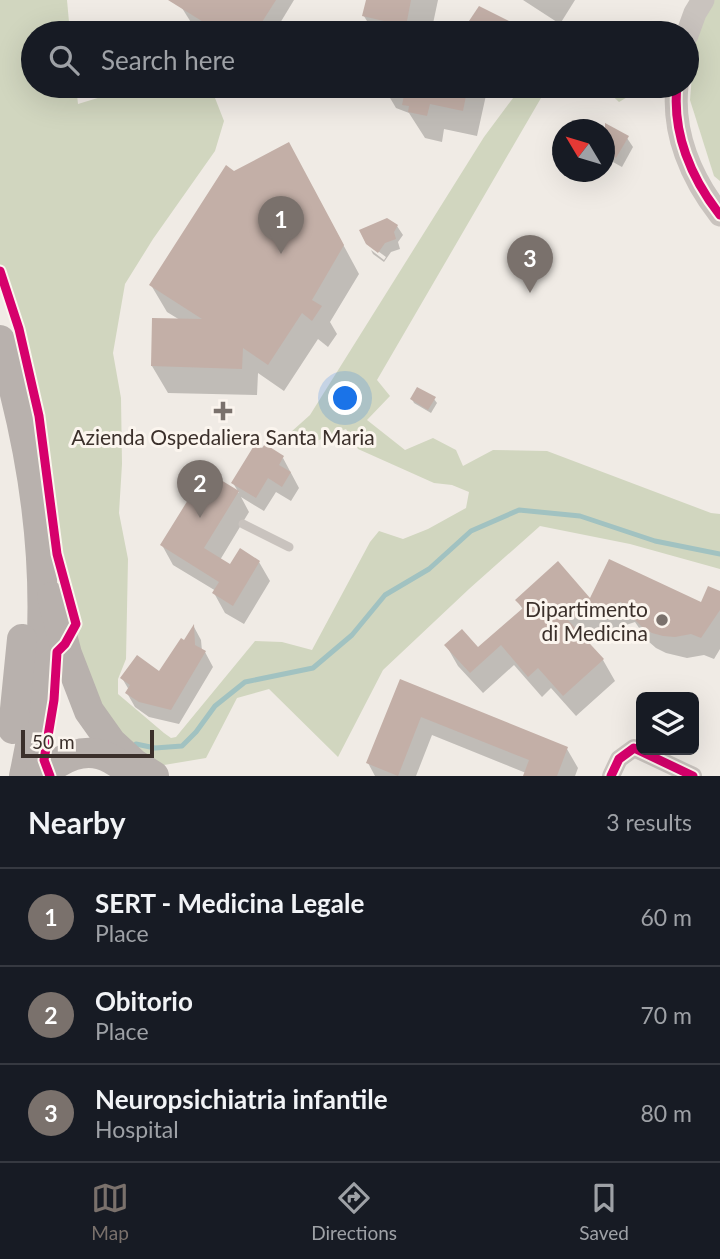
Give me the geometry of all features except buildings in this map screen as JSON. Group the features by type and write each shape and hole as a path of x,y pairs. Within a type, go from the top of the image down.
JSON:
{"main road":[{"path":"0,340 26,434 36,493 42,560 39,688 24,776"},
{"path":"0,410 18,495 23,561 23,628 18,686 11,745 4,776"},
{"path":"42,560 68,654 89,711 111,742 135,764 154,776"},
{"path":"40,776 55,763 78,753 103,754 124,767 131,776"}],"street":[{"path":"692,21 703,0"},
{"path":"677,98 677,127 688,159 702,191 720,215"},
{"path":"611,776 619,759 634,748 693,776"}],"lane":[{"path":"243,524 289,547"}],"green space":[{"path":"0,0 67,0 69,21 21,21 21,98 77,98 78,104 98,98 215,98 224,121 215,151 125,284 113,353 121,398 122,464 119,513 128,559 126,659 118,679 118,694 164,733 171,738 176,737 255,641 282,642 312,650 370,542 379,531 403,539 466,508 469,492 452,485 434,483 358,449 346,429 302,447 291,432 310,415 484,137 513,98 541,98 377,380 390,396 367,420 405,450 433,438 456,450 463,466 493,450 547,451 711,513 720,514 720,569 630,544 540,526 383,670 338,757 269,689 237,698 206,758 158,766 117,734 88,683 57,554 39,416 0,276"},
{"path":"714,0 720,0 720,181 714,176 690,100 699,98 699,22"}],"waterway":[{"path":"136,744 155,748 182,746 215,706 245,682 313,668 352,635 385,595 429,569 471,531 519,510 580,516 655,541 720,554"}],"cycle path":[{"path":"676,98 678,121 686,154 700,186 720,215"},
{"path":"0,271 19,329 39,416 57,554 76,624 65,644 57,652 54,700 44,760 50,776"},
{"path":"611,776 619,759 634,748 693,776"}],"place":[{"name":"SERT - Medicina Legale","path":"281,254"},
{"name":"Neuropsichiatria infantile","path":"530,293"},
{"name":"Azienda Ospedaliera Santa Maria","path":"223,411"},
{"name":"Obitorio","path":"200,518"},
{"name":"Dipartimento di Medicina","path":"662,620"}]}
